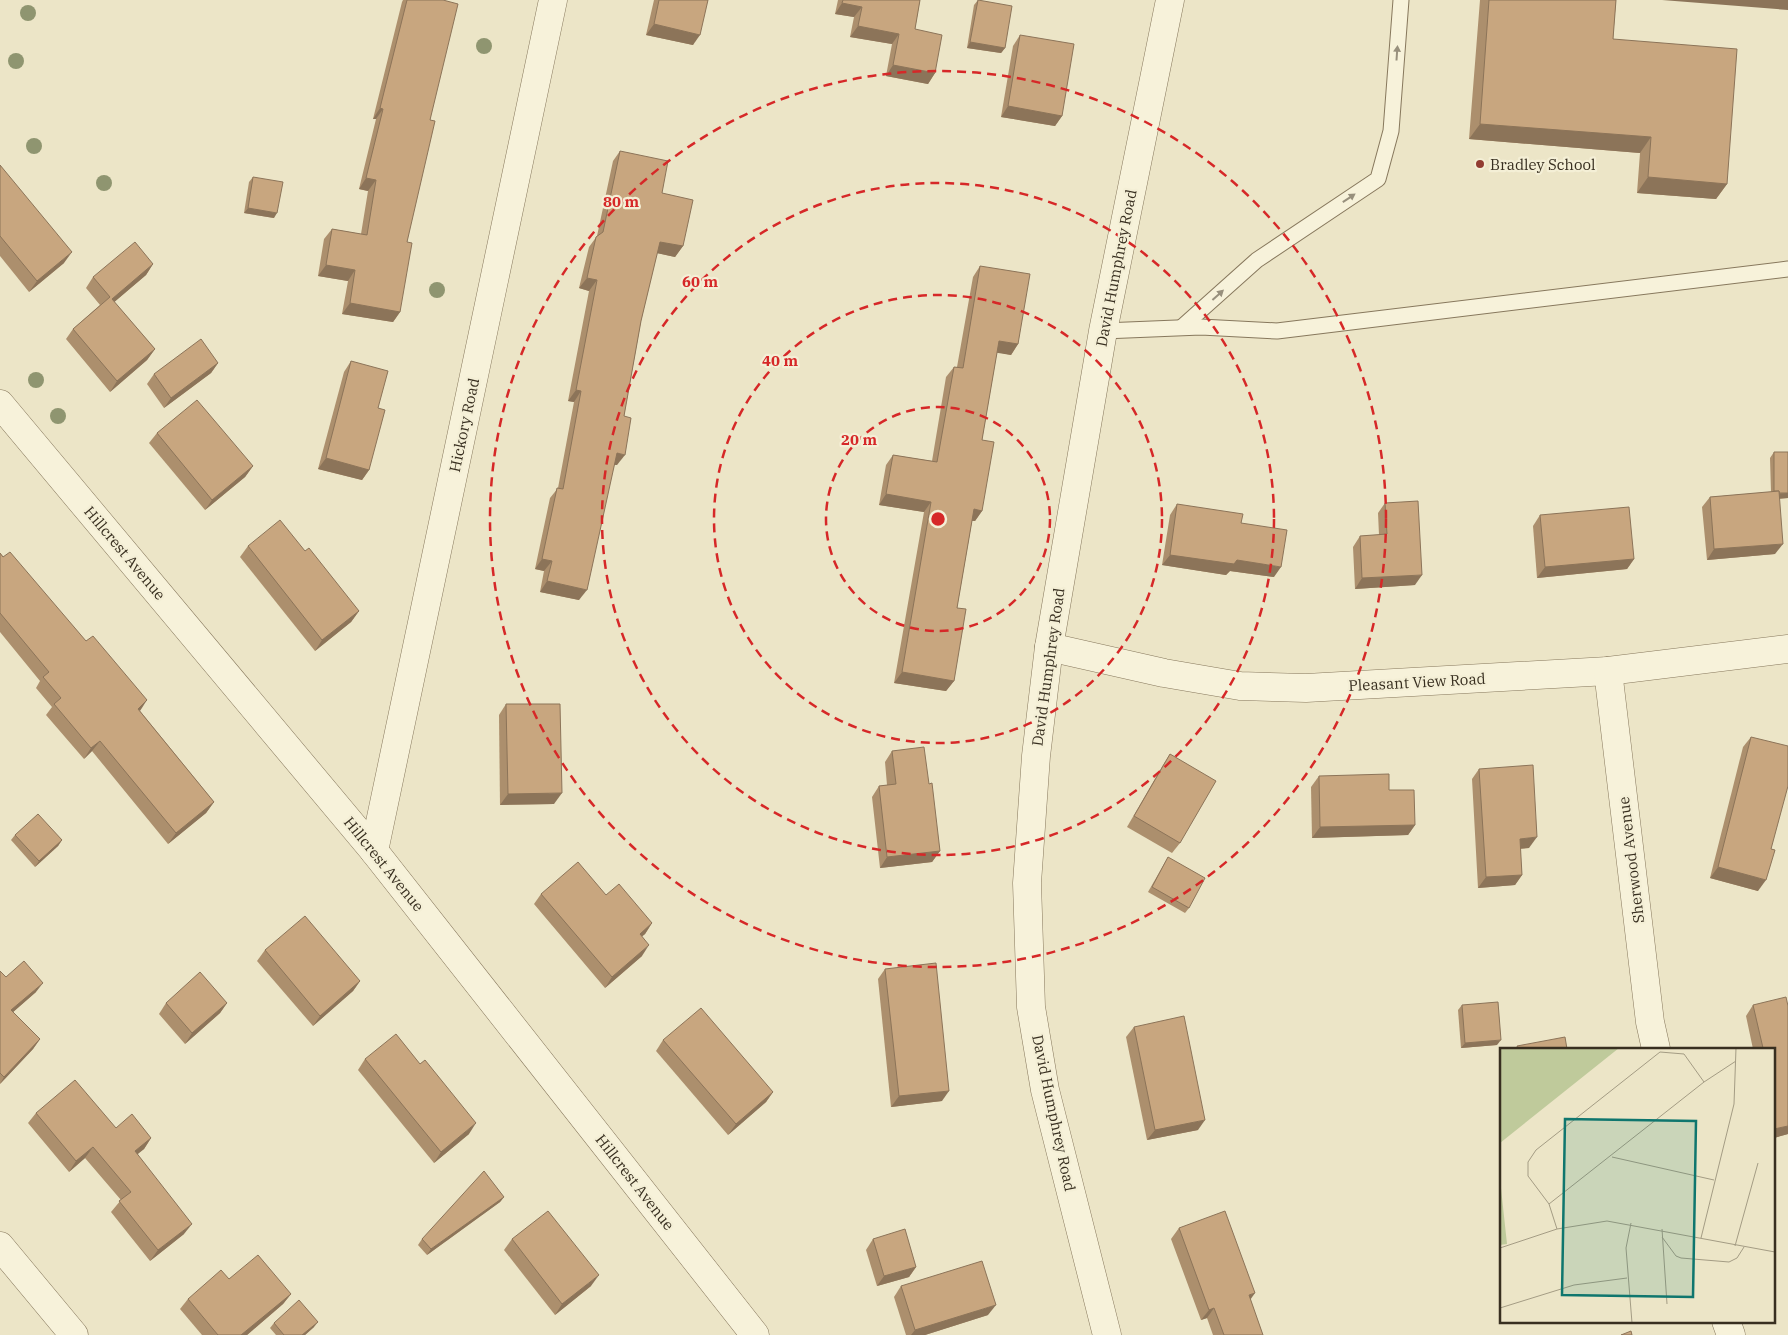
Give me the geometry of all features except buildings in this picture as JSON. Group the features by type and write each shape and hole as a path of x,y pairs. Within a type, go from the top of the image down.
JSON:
{"street":[{"name":"Hickory Road","path":"374,851 553,0"},
{"name":"David Humphrey Road","path":"1107,1335 1045,1090 1031,1007 1027,884 1036,756 1049,647 1103,331 1170,0"},
{"name":"Hillcrest Avenue","path":"0,404 374,851 755,1335"},
{"name":"Pleasant View Road","path":"1049,647 1164,674 1240,686 1306,688 1608,671 1788,649"},
{"name":"Sherwood Avenue","path":"1608,671 1649,1012 1656,1048"},
{"path":"0,1246 74,1335"},
{"path":"1726,1322 1731,1335"}],"lane":[{"path":"1182,327 1257,260 1378,179 1391,131 1401,0"},
{"path":"1103,331 1182,327 1277,331 1788,269"}],"place":[{"name":"Bradley School","path":"1480,164"}]}
